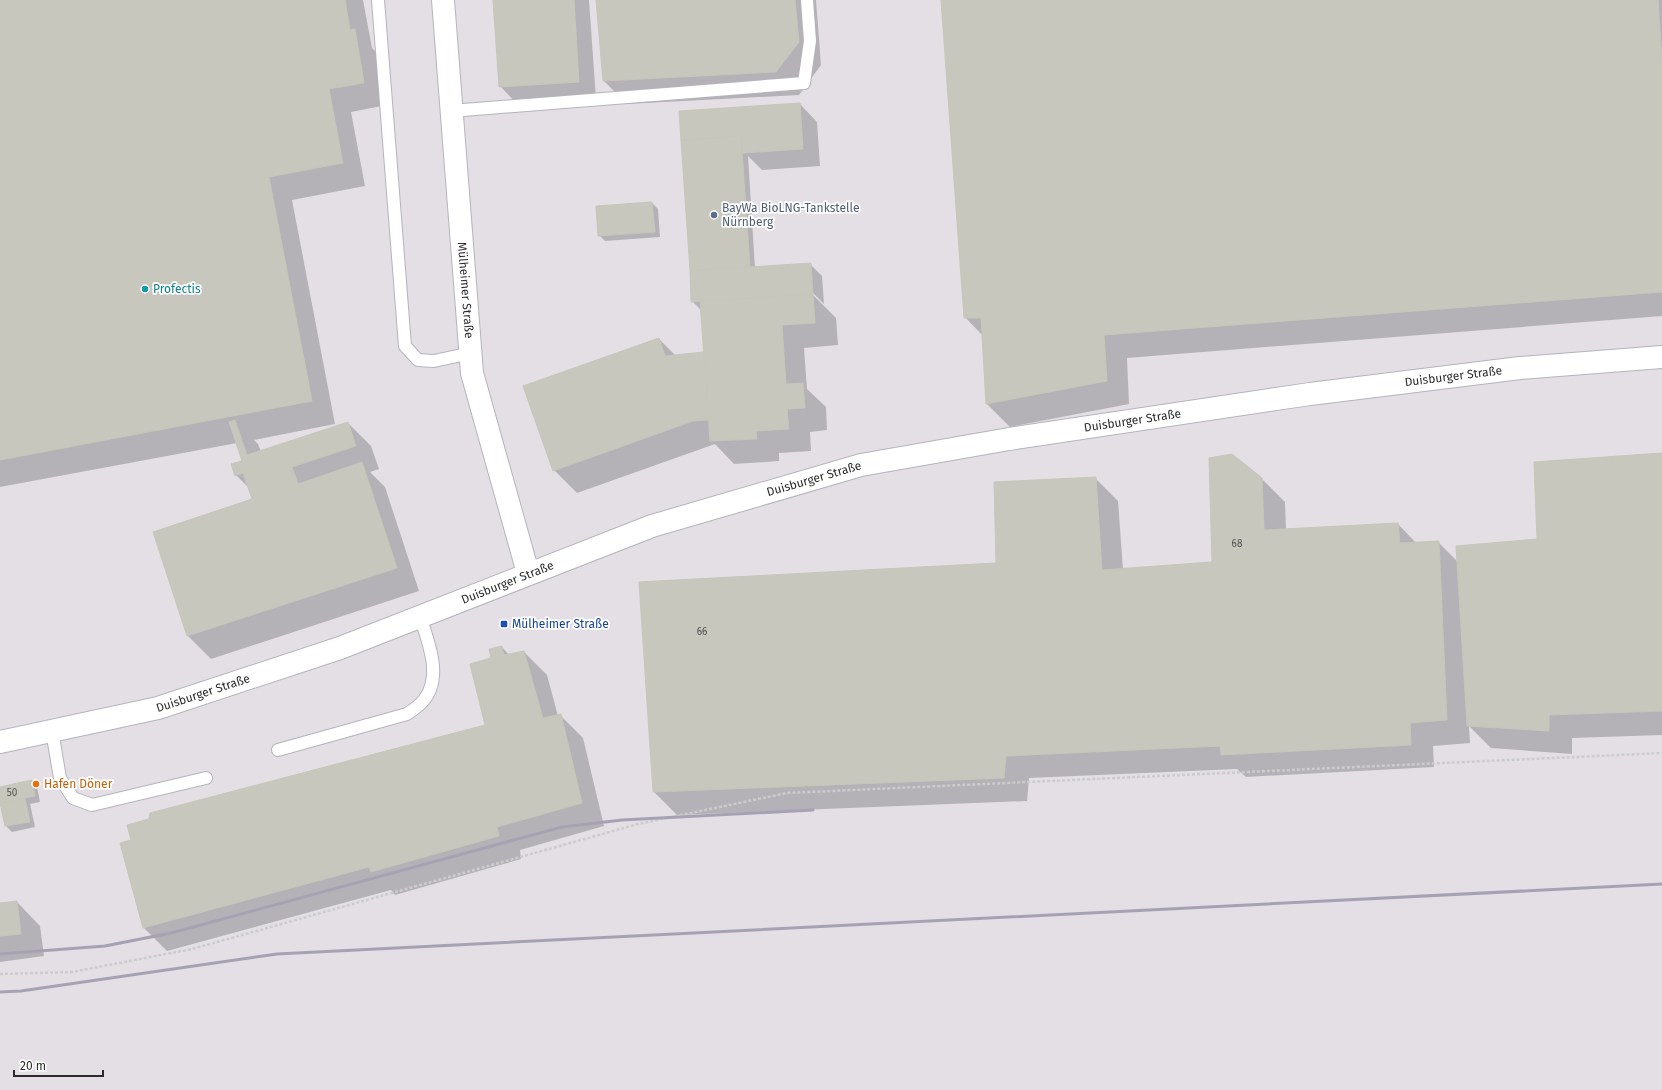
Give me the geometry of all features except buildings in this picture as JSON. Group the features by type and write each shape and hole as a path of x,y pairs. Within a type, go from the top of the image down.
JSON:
{"street":[{"name":"Mülheimer Straße","path":"443,0 472,373 528,573"},
{"name":"Duisburger Straße","path":"0,742 158,708 340,648 528,573 652,526 869,464 1009,439 1310,394 1520,368 1662,357"}],"lane":[{"path":"378,0 405,346 418,360 434,361 471,353"},
{"path":"452,111 804,83 810,41 807,0"},
{"path":"278,750 407,714 424,700 434,683 432,655 420,616"},
{"path":"52,731 60,778 72,798 92,805 206,778"}],"path":[{"path":"0,974 72,972 192,949 638,824 787,793 1662,753"}],"shaded area":[{"path":"0,0 1662,0 1662,1090 0,1090"}],"railway":[{"path":"0,954 105,946 171,933 562,827 622,820 813,810"},
{"path":"0,992 21,991 277,954 1662,884"}],"place":[{"name":"BayWa BioLNG-Tankstelle Nürnberg","path":"714,215"},
{"name":"Profectis","path":"145,289"},
{"name":"Mülheimer Straße","path":"504,624"},
{"name":"Hafen Döner","path":"36,784"}]}
